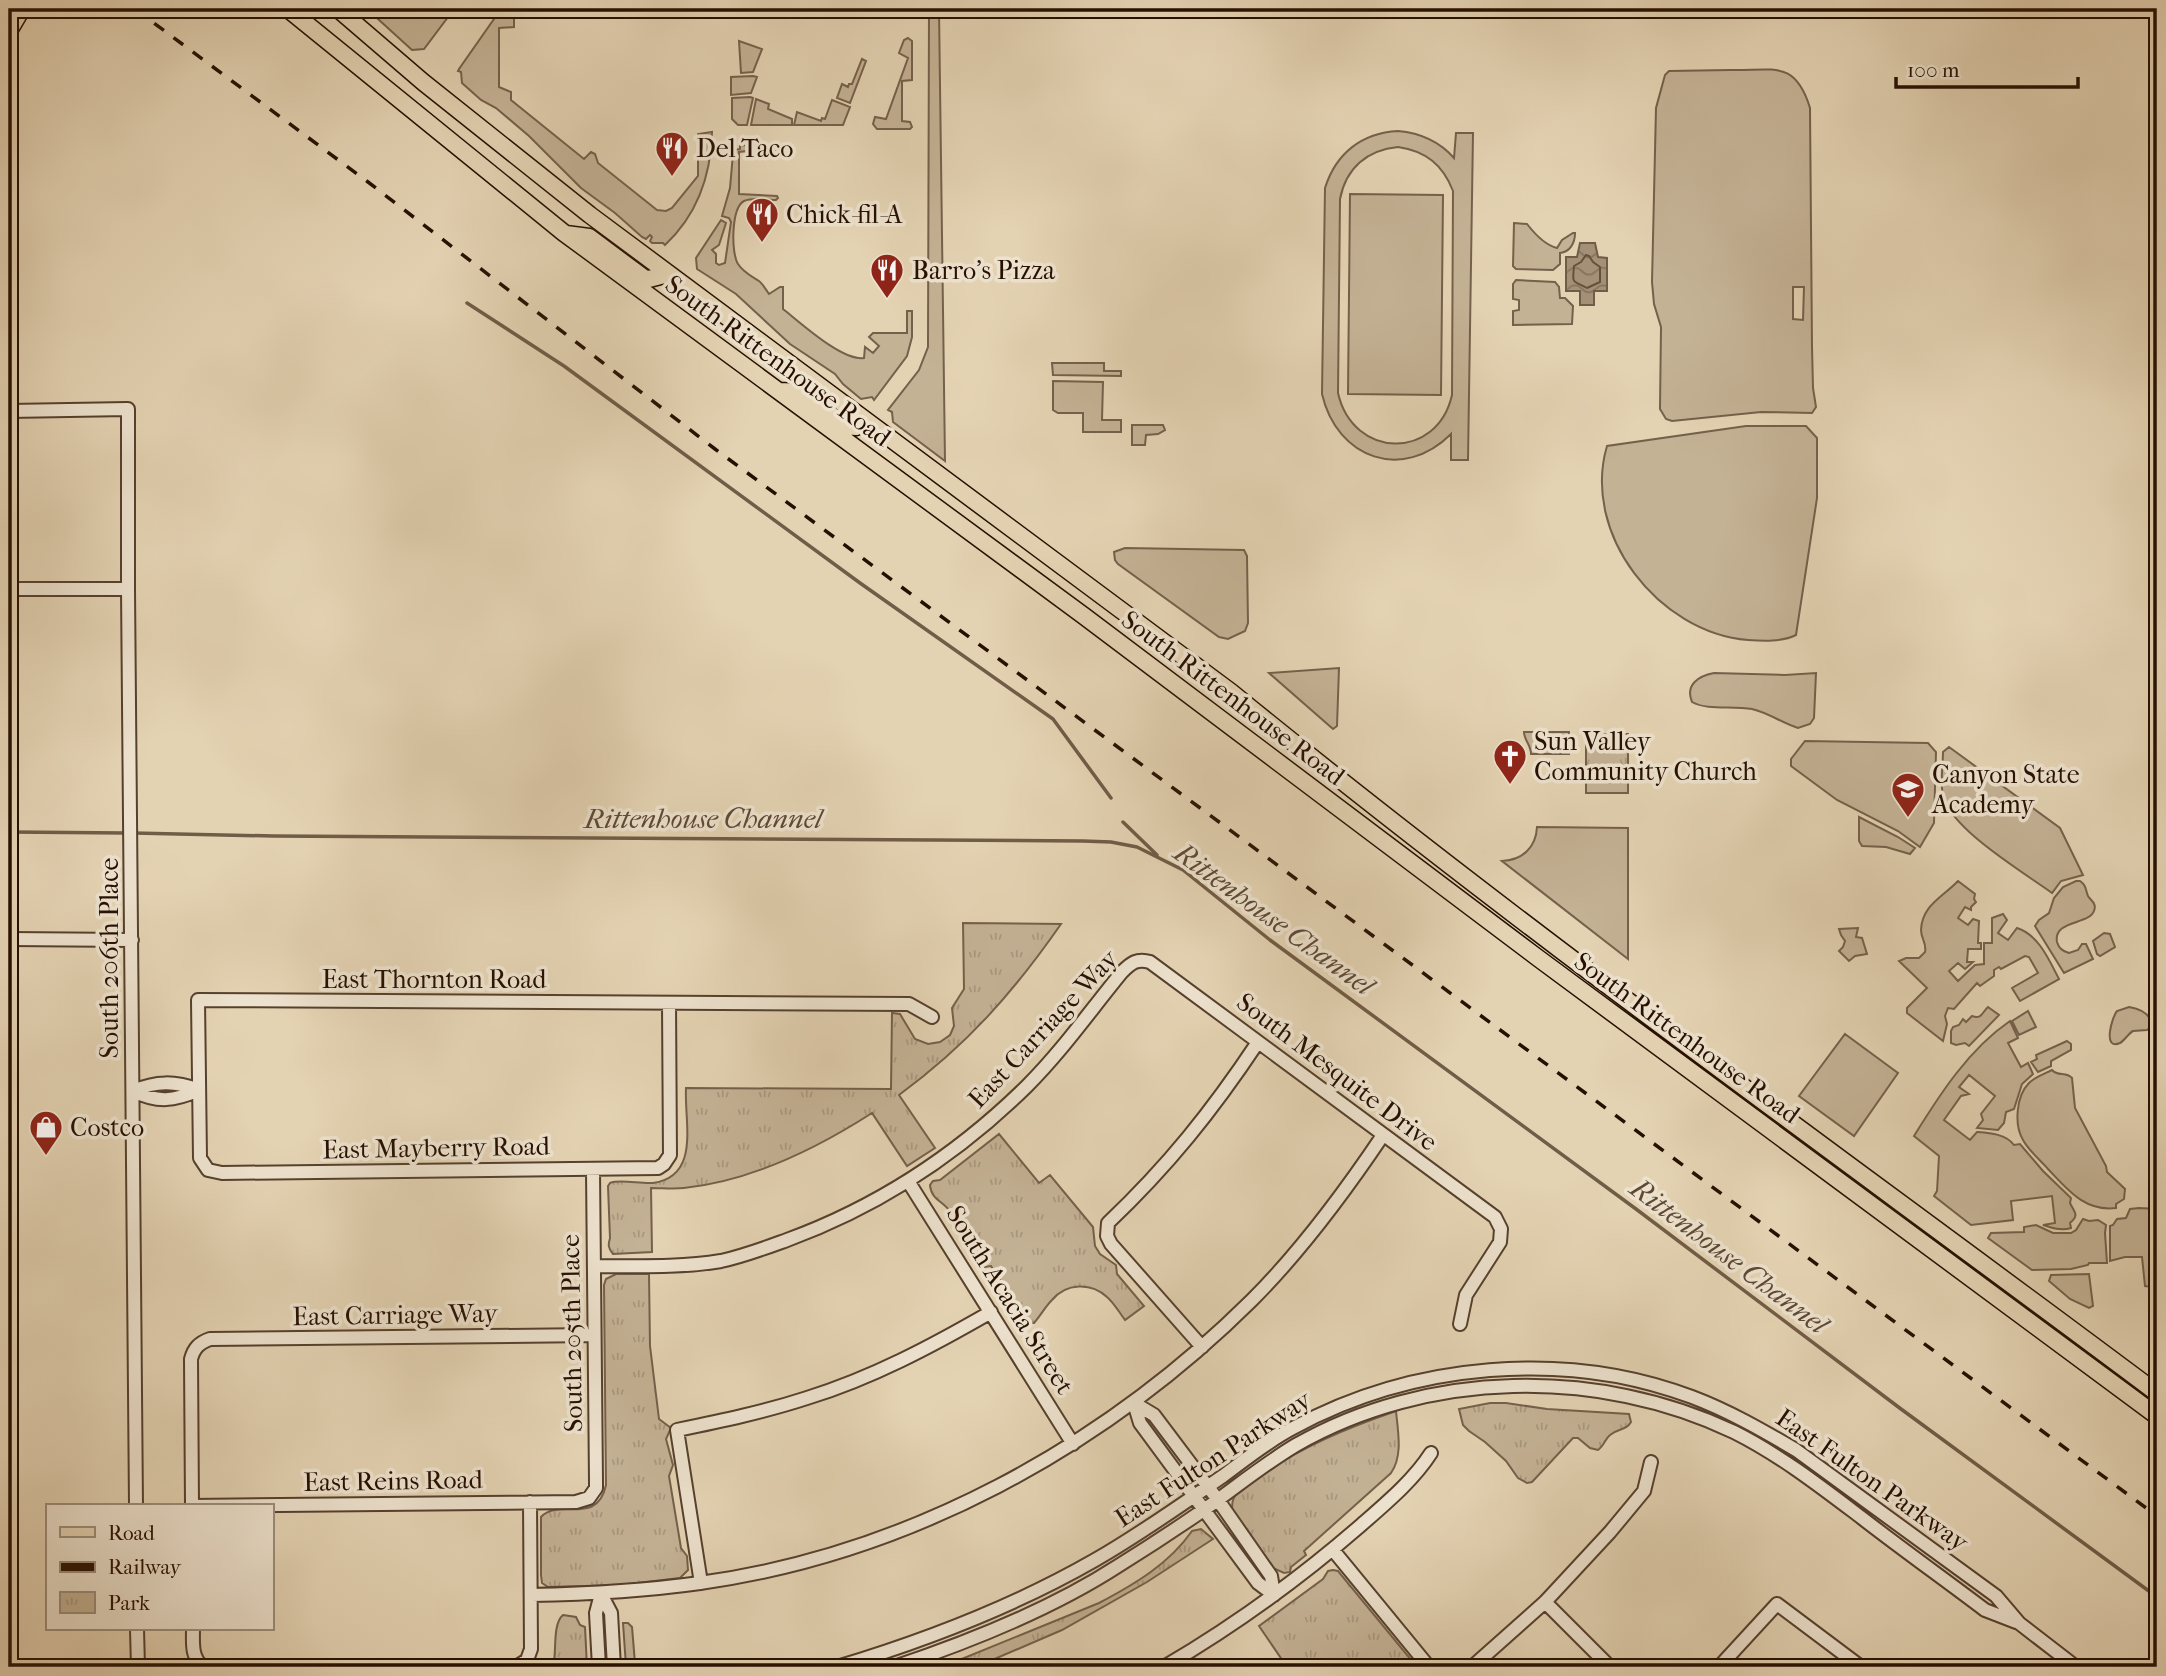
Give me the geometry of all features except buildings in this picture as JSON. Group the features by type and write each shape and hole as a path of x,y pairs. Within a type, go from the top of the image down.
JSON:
{"main road":[{"path":"9,31 22,9"},
{"name":"South Rittenhouse Road","path":"288,9 564,233 2157,1416"},
{"name":"South Rittenhouse Road","path":"338,9 516,158 668,274 1227,689 1646,1015 2157,1393"},
{"path":"404,103 423,82"},
{"path":"564,233 589,237 644,278 668,274"},
{"path":"777,390 799,392 847,426 856,427 866,422"},
{"path":"1211,711 1227,689"},
{"path":"1864,1200 1876,1185"}],"street":[{"name":"South 206th Place","path":"9,411 128,410 136,1504"},
{"path":"9,589 128,589"},
{"path":"9,939 132,940"},
{"name":"South Mesquite Drive","path":"1140,960 1150,962 1495,1217 1502,1228 1500,1242 1466,1295 1460,1324"},
{"name":"East Carriage Way","path":"594,1266 689,1265 722,1261 807,1233 851,1213 908,1181 982,1127 1027,1086 1068,1041 1122,972 1131,963 1140,960"},
{"name":"East Thornton Road","path":"199,1090 198,1000 909,1004 932,1017"},
{"name":"East Mayberry Road","path":"199,1090 200,1158 208,1170 222,1173 658,1168 668,1160 670,1149 669,1003"},
{"path":"1202,1347 1111,1244 1107,1236 1108,1223 1186,1143 1224,1094 1258,1042"},
{"path":"133,1091 150,1099 179,1099 199,1090"},
{"path":"531,1595 601,1594 701,1583 766,1571 893,1532 955,1507 1015,1478 1073,1444 1134,1403 1202,1347 1253,1299 1297,1251 1344,1193 1384,1135"},
{"name":"South 205th Place","path":"592,1495 596,1482 593,1170"},
{"name":"South Acacia Street","path":"908,1181 1073,1444"},
{"path":"701,1583 677,1430 743,1417 846,1384 932,1346 991,1312"},
{"name":"East Carriage Way","path":"192,1504 191,1359 197,1346 210,1339 594,1335"},
{"name":"East Fulton Parkway","path":"837,1667 928,1639 1017,1600 1097,1559 1291,1429 1359,1399 1407,1384 1453,1374 1566,1370 1647,1383 1692,1397 1760,1429 1796,1450 1996,1596 2019,1623 2076,1667"},
{"name":"East Fulton Parkway","path":"894,1667 978,1637 1115,1568 1297,1445 1340,1424 1409,1400 1472,1389 1546,1386 1583,1388 1622,1395 1665,1406 1734,1432 1809,1479 1985,1610 2019,1623"},
{"path":"1134,1403 1154,1415 1208,1486 1271,1576 1274,1595"},
{"path":"1134,1403 1140,1423 1258,1583 1274,1595"},
{"path":"1164,1667 1245,1616 1332,1550 1413,1476 1431,1453"},
{"path":"1472,1667 1545,1602 1610,1532 1644,1491 1651,1462"},
{"name":"East Reins Road","path":"273,1505 576,1502 592,1495"},
{"path":"521,1663 531,1648 530,1502"},
{"path":"1332,1550 1429,1667"},
{"path":"599,1667 596,1613 601,1594"},
{"path":"601,1594 611,1614 614,1667"},
{"path":"1545,1602 1610,1667"},
{"path":"1719,1667 1777,1604 1861,1667"},
{"path":"137,1630 138,1667"},
{"path":"193,1630 193,1652 202,1667"}],"green space":[{"path":"367,9 419,9 431,15 440,9 454,9 424,49 412,50"},
{"path":"501,9 514,9 514,27 499,28 499,87 511,92 511,100 584,159 591,152 595,154 598,163 657,210 666,211 672,208 698,176 698,134 712,132 709,164 700,193 686,221 665,245 652,243 650,235 646,239 642,237 581,188 529,136 462,83 459,69"},
{"path":"929,9 939,9 945,461 893,422 892,412 888,410 919,370 928,347"},
{"path":"908,38 912,41 912,80 902,81 902,121 910,122 912,127 877,129 873,124 875,117 886,119 908,58 899,53 904,40"},
{"path":"739,41 762,49 753,72 741,73"},
{"path":"862,59 866,61 850,103 837,98 842,84 848,87 852,84"},
{"path":"1669,71 1780,71 1797,82 1804,92 1810,108 1812,347 1816,407 1812,413 1761,412 1672,421 1666,419 1660,409 1661,327 1654,304 1652,282 1656,108 1665,75","holes":["1793,287 1804,287 1803,320 1793,319"]},
{"path":"731,77 757,77 751,93 731,95"},
{"path":"732,98 753,98 747,125 738,125 732,119"},
{"path":"756,99 769,104 768,109 792,119 792,125 751,125"},
{"path":"832,100 850,107 843,125 794,125 797,112 821,121 822,118 825,119"},
{"path":"1398,131 1422,136 1442,147 1454,158 1456,133 1473,133 1468,460 1451,460 1451,434 1432,449 1413,457 1393,460 1374,456 1357,448 1342,434 1330,416 1322,394 1325,188 1343,155 1362,141","holes":["1387,149 1408,149 1425,156 1439,167 1453,191 1452,395 1443,417 1430,432 1413,441 1395,444 1377,440 1360,430 1347,415 1338,393 1340,199 1347,178 1360,162"]},
{"path":"740,145 783,147 781,150 748,149 739,152 739,194 778,198 744,201 737,212 733,241 738,264 747,274 760,282 769,294 783,287 783,309 833,348 864,358 865,347 873,353 879,346 869,337 873,333 907,333 907,311 912,311 912,337 907,356 874,400 872,397 861,399 835,374 790,344 736,294 697,269 696,258 721,220 726,223 719,245 712,250 716,254 716,263 725,263 731,222 729,218 722,216 730,188 733,154 740,149"},
{"path":"1350,194 1443,195 1441,395 1348,394"},
{"path":"1514,223 1527,224 1536,235 1557,248 1562,240 1575,233 1574,240 1569,249 1560,253 1560,264 1553,270 1516,269 1513,266"},
{"path":"1516,280 1555,282 1559,287 1560,298 1565,298 1573,306 1572,324 1513,325 1513,311 1519,310 1519,300 1513,299 1513,284"},
{"path":"1052,363 1104,363 1104,371 1121,371 1121,376 1053,375"},
{"path":"1053,381 1103,382 1102,420 1121,420 1121,432 1083,432 1083,413 1058,413 1053,410"},
{"path":"1132,425 1163,425 1165,430 1146,435 1145,445 1132,445"},
{"path":"1746,426 1806,426 1817,438 1817,498 1796,635 1779,640 1748,640 1715,633 1685,619 1657,599 1634,573 1617,544 1606,512 1602,479 1607,446"},
{"path":"1125,548 1244,550 1247,556 1248,623 1245,631 1228,639 1219,637 1118,564 1114,552"},
{"path":"1339,668 1337,726 1333,729 1269,673"},
{"path":"1714,673 1816,673 1814,718 1810,724 1798,728 1752,709 1705,706 1692,702 1690,691 1694,682"},
{"path":"1524,732 1569,732 1569,754 1531,754"},
{"path":"1586,734 1628,734 1628,793 1586,793"},
{"path":"1805,741 1928,743 1936,752 1934,823 1920,847 1898,831 1837,800 1791,766 1791,759"},
{"path":"1949,747 2060,828 2083,875 2061,881 2052,893 2007,862 1960,823 1943,796 1943,752"},
{"path":"1859,817 1915,848 1910,854 1886,847 1862,846 1859,841"},
{"path":"1537,827 1628,828 1628,959 1502,861 1527,852 1534,841"},
{"path":"1958,881 1975,894 1976,902 1971,910 1965,907 1958,918 1968,925 1973,919 1979,921 1978,943 1981,943 1981,949 1968,949 1967,962 1973,962 1965,969 1958,963 1949,971 1958,981 1975,965 1984,964 1984,943 1992,943 1992,918 2003,914 2007,920 1998,933 2008,940 2017,928 2025,931 2042,949 2059,979 2020,1001 2012,988 2038,973 2029,957 2025,956 2001,969 1999,967 1994,970 1994,976 1980,986 1977,983 1954,1009 1948,1008 1943,1041 1907,1013 1907,1008 1927,988 1899,961 1919,958 1925,952 1921,930 1925,914 1934,902"},
{"path":"2076,881 2085,886 2095,908 2086,919 2060,930 2057,942 2069,953 2086,944 2093,959 2064,973 2035,926 2049,913 2054,898 2063,887"},
{"path":"963,923 1061,924 988,1017 946,1057 899,1095 935,1148 907,1166 872,1113 806,1151 758,1171 709,1184 651,1188 652,1252 613,1254 609,1246 608,1186 619,1181 653,1183 668,1178 678,1170 687,1146 686,1088 891,1089 892,1013 900,1014 915,1039 928,1044 940,1042 950,1035 954,1026 952,1008 964,989"},
{"path":"1858,928 1856,937 1862,938 1867,954 1855,956 1849,961 1839,951 1845,941 1839,929"},
{"path":"2104,933 2110,934 2115,947 2100,956 2093,941"},
{"path":"1988,1007 1999,1015 1969,1046 1965,1043 1951,1043 1953,1027 1959,1025 1963,1019 1966,1022 1972,1016 1980,1016"},
{"path":"2129,1007 2145,1013 2152,1026 2147,1030 2133,1031 2122,1042 2114,1044 2110,1038 2113,1020 2117,1011"},
{"path":"2028,1011 2036,1027 2019,1035 2012,1021"},
{"path":"2010,1021 2018,1038 2008,1043 2021,1067 2028,1063 2033,1074 2022,1084 2014,1109 2006,1112 2004,1123 1998,1130 1977,1128 1983,1120 1981,1114 1995,1096 1969,1075 1959,1087 1969,1094 1961,1096 1944,1120 1970,1140 1977,1132 1982,1132 2002,1136 2014,1145 2020,1144 2071,1198 2075,1216 2070,1223 2071,1228 2060,1229 2043,1225 2055,1223 2052,1196 2011,1201 2013,1220 1971,1225 1934,1196 1937,1191 1939,1156 1914,1136 1968,1059"},
{"path":"1845,1034 1898,1073 1854,1136 1799,1096"},
{"path":"2067,1041 2071,1044 2071,1050 2051,1061 2051,1066 2038,1072 2031,1062 2037,1059 2036,1055"},
{"path":"2052,1070 2072,1078 2075,1108 2107,1172 2125,1189 2124,1199 2116,1204 2116,1208 2095,1207 2078,1198 2028,1148 2020,1134 2018,1119 2021,1095 2031,1081"},
{"path":"999,1134 1039,1183 1050,1175 1093,1227 1095,1246 1100,1254 1116,1265 1117,1274 1144,1306 1125,1320 1101,1292 1086,1287 1071,1288 1058,1294 1034,1323 1028,1323 991,1266 985,1267 954,1217 935,1197 930,1185"},
{"path":"2130,1209 2157,1209 2157,1296 2153,1287 2145,1286 2142,1257 2125,1257 2110,1261 2110,1226 2117,1219 2126,1218"},
{"path":"2083,1219 2098,1220 2106,1225 2107,1263 2089,1263 2071,1269 2032,1270 1988,1238 1991,1233 2024,1232 2024,1227 2036,1225 2053,1233 2071,1233"},
{"path":"616,1274 649,1274 650,1346 659,1419 671,1428 666,1439 673,1465 669,1476 681,1548 687,1556 688,1570 680,1578 620,1585 548,1587 542,1583 541,1575 541,1517 557,1509 595,1505 606,1485 604,1285 606,1279"},
{"path":"2089,1274 2093,1306 2089,1308 2070,1299 2049,1281 2051,1275"},
{"path":"1490,1403 1629,1414 1631,1422 1627,1427 1610,1435 1598,1450 1590,1448 1578,1438 1573,1438 1532,1482 1527,1483 1518,1478 1506,1461 1463,1425 1459,1409"},
{"path":"1396,1411 1398,1451 1391,1473 1304,1551 1306,1555 1291,1567 1290,1572 1284,1573 1273,1568 1232,1511 1237,1493 1273,1467 1307,1448 1342,1431"},
{"path":"1201,1529 1213,1539 1147,1582 1062,1630 976,1667 942,1667 1099,1603 1150,1572 1173,1554 1192,1531"},
{"path":"1328,1571 1338,1571 1417,1667 1287,1667 1259,1626 1323,1579"},
{"path":"563,1615 576,1617 580,1625 585,1627 587,1667 553,1667 557,1625"},
{"path":"623,1623 632,1627 635,1663 630,1666 626,1666"}],"water":[{"path":"1580,243 1595,243 1598,257 1607,258 1607,291 1594,291 1594,305 1580,305 1580,291 1566,291 1566,257 1577,257"}],"waterway":[{"path":"467,303 564,366 860,583 1053,719 1111,798"},
{"path":"1123,822 1157,855"},
{"name":"Rittenhouse Channel","path":"9,832 126,833"},
{"name":"Rittenhouse Channel","path":"133,833 1083,841 1137,847 1183,870 1270,940 2157,1597"}],"railway":[{"path":"135,9 368,182 715,449 2157,1516"}],"place":[{"name":"Del Taco","path":"672,178"},
{"name":"Chick-fil-A","path":"762,244"},
{"name":"Barro's Pizza","path":"887,300"},
{"name":"Sun Valley Community Church","path":"1510,786"},
{"name":"Canyon State Academy","path":"1908,819"},
{"name":"Costco","path":"46,1157"}]}
